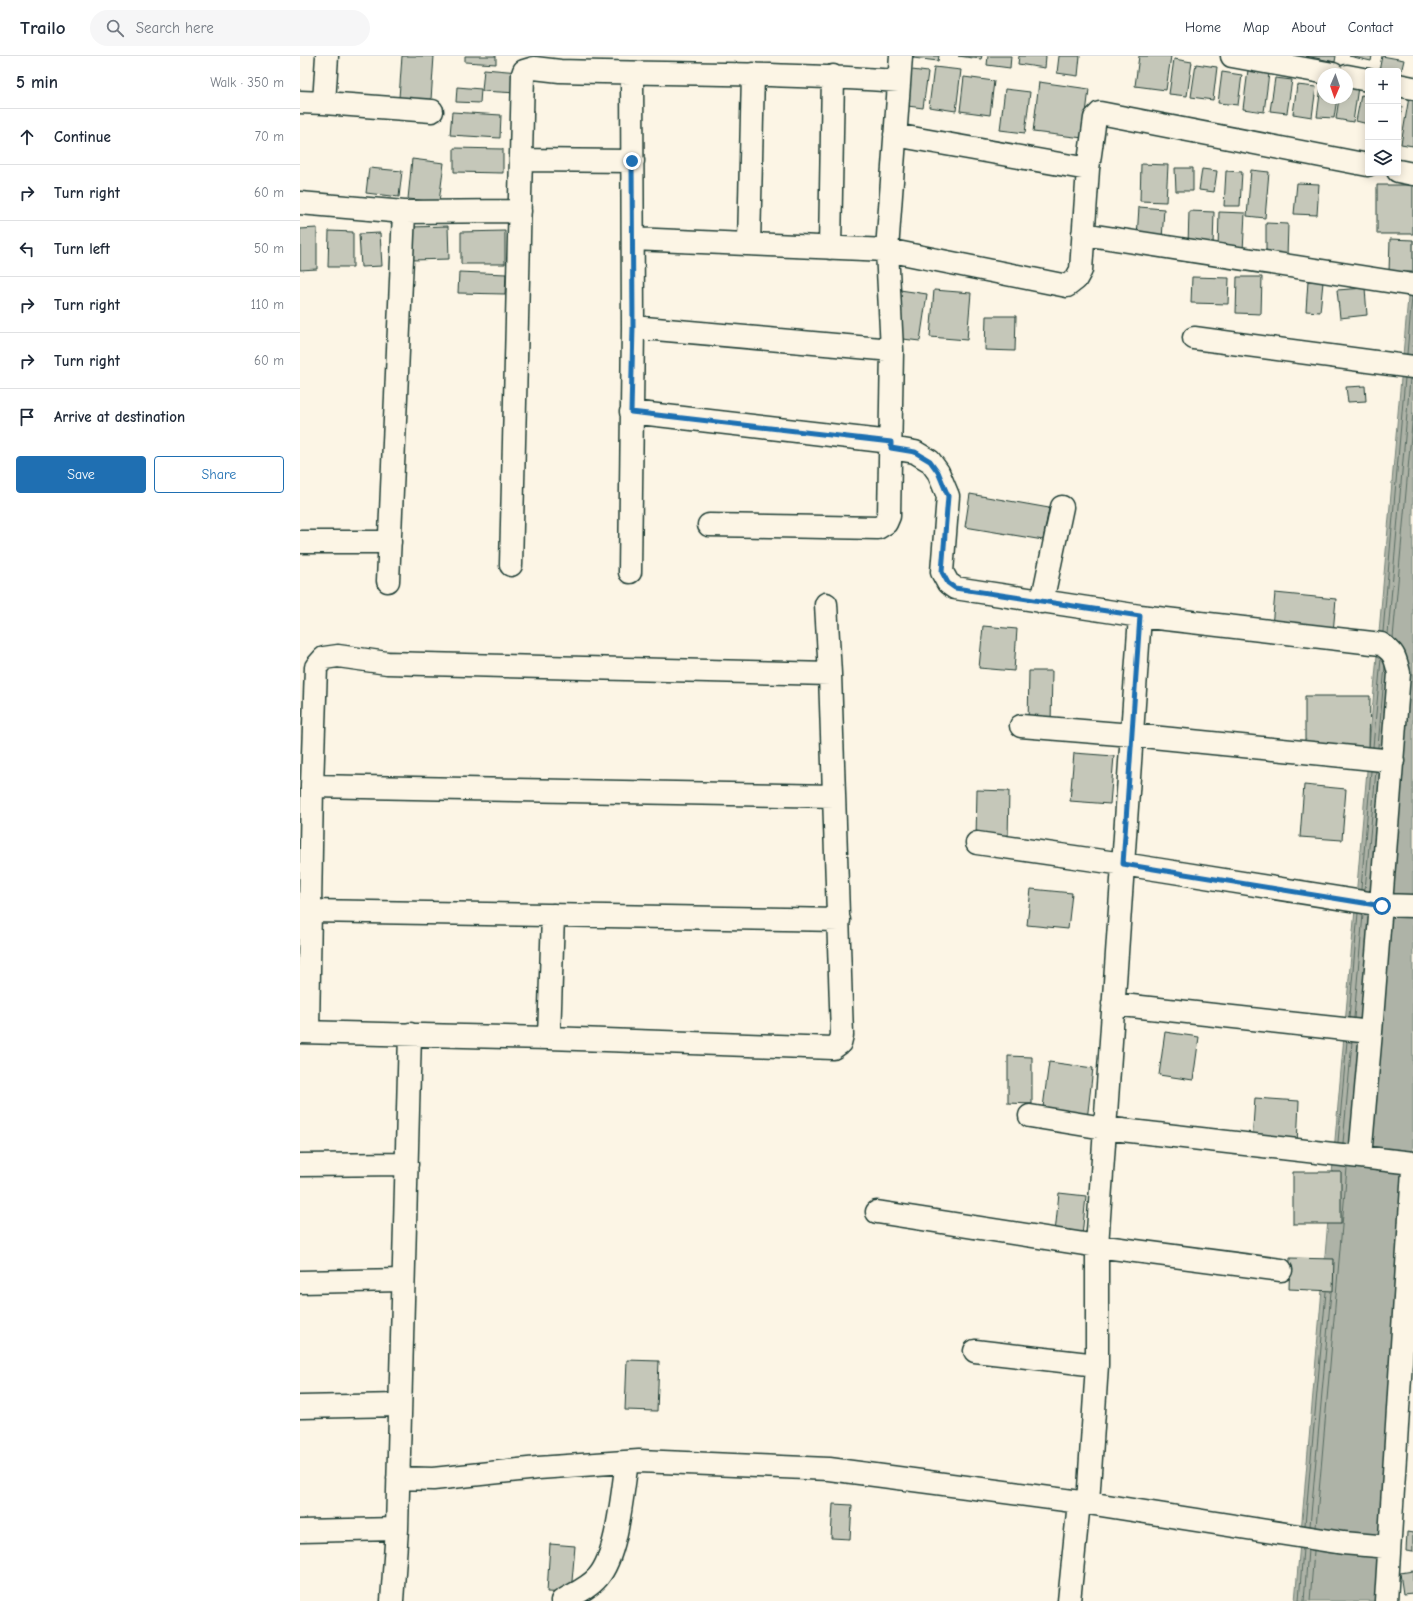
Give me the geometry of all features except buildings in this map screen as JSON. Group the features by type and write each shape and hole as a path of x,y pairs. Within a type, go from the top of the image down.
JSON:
{"street":[{"path":"324,103 327,56"},
{"path":"709,525 878,528 886,523 889,516 892,350 887,250 901,56"},
{"path":"1232,56 1317,71"},
{"path":"511,565 524,72 529,68 561,64 632,73 832,76 899,81"},
{"path":"630,572 633,327 632,73"},
{"path":"749,244 753,74"},
{"path":"830,248 832,76"},
{"path":"1353,77 1365,79"},
{"path":"1401,86 1413,88"},
{"path":"300,102 432,111"},
{"path":"633,239 887,250 1067,286 1076,279 1081,270 1088,169 1094,118 1100,113 1365,164"},
{"path":"895,135 1088,169"},
{"path":"521,160 632,161"},
{"path":"1401,172 1413,174"},
{"path":"300,203 404,212 520,211"},
{"path":"388,581 404,212"},
{"path":"1083,234 1413,285"},
{"path":"633,327 892,350"},
{"path":"1194,338 1413,367"},
{"path":"631,412 891,445 915,452 930,461 938,472 948,496 942,572 948,583 955,588 1140,616 1381,644 1392,651 1399,673 1384,905 1371,1032 1364,1157"},
{"path":"1042,602 1062,507"},
{"path":"300,542 390,542"},
{"path":"826,604 830,674 839,920 842,1035 840,1043 833,1048 549,1038 304,1032 310,911 306,812 312,786 316,667 324,658 338,656 387,663 830,674"},
{"path":"1069,1601 1083,1502 1097,1365 1097,1246 1140,616"},
{"path":"1021,726 1132,735 1393,761"},
{"path":"312,786 834,796"},
{"path":"977,844 1123,864 1384,905 1413,906"},
{"path":"310,911 839,920"},
{"path":"549,1038 553,915"},
{"path":"1113,1004 1371,1032"},
{"path":"392,1601 397,1529 410,1034"},
{"path":"1030,1116 1104,1128 1364,1157 1410,1165 1384,1546 1386,1601"},
{"path":"300,1166 407,1164"},
{"path":"877,1212 1097,1246 1281,1270"},
{"path":"300,1282 404,1280"},
{"path":"975,1350 1097,1365"},
{"path":"300,1407 400,1405"},
{"path":"398,1478 433,1479 538,1468 639,1461 829,1469 1083,1502 1343,1543 1384,1546"},
{"path":"562,1601 584,1589 598,1578 611,1556 627,1462"},
{"path":"300,1531 397,1529"}],"water":[{"path":"1413,240 1413,1354 1392,1601 1295,1601"}],"route":[{"path":"632,161 633,327 631,412 891,442 891,448 915,452 930,461 938,472 948,496 942,572 948,583 955,588 1140,616 1123,864 1382,906"}]}
